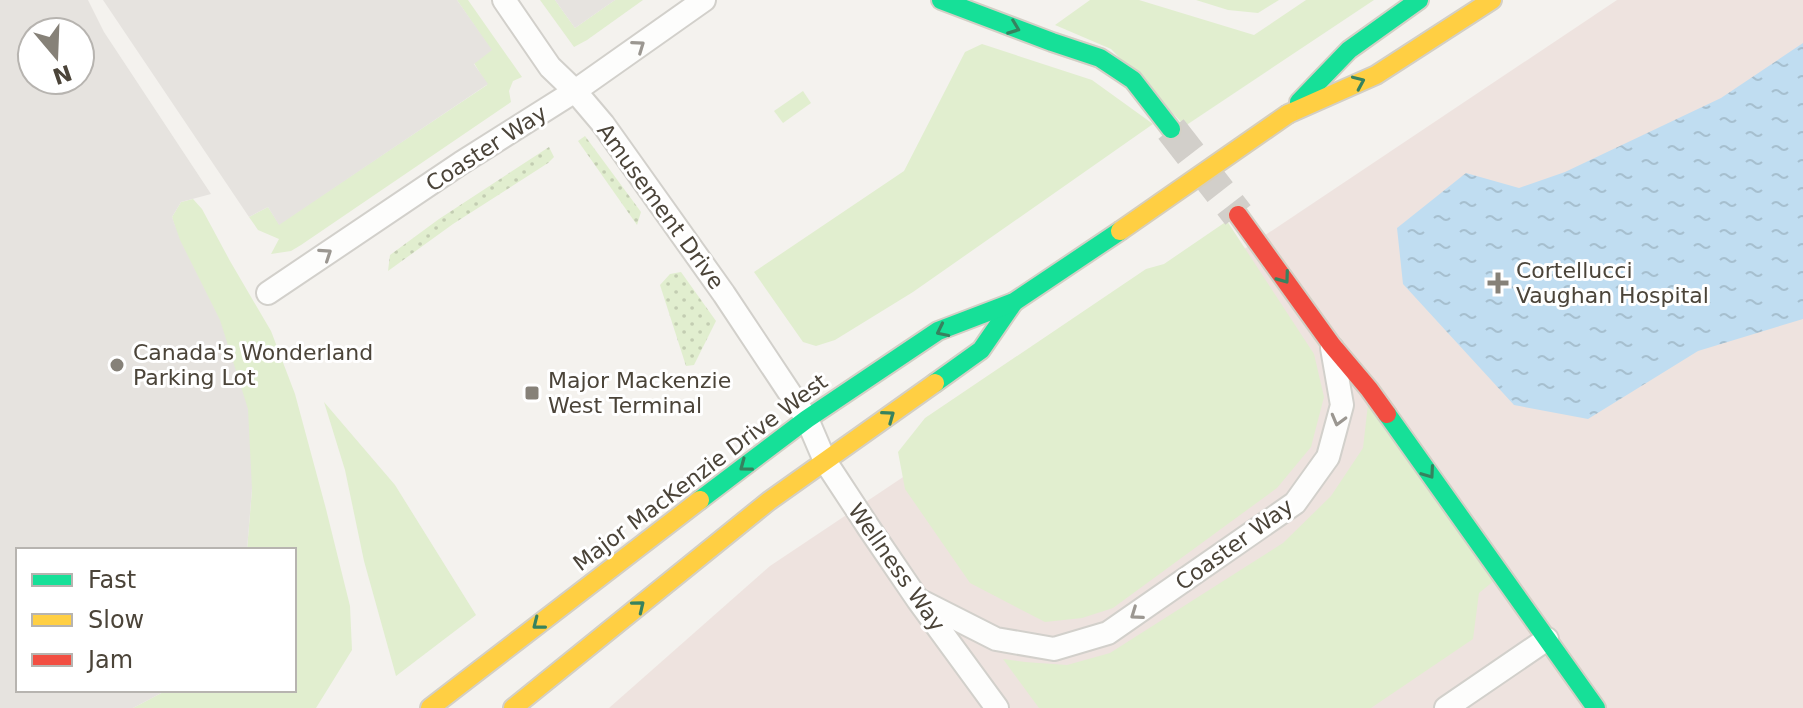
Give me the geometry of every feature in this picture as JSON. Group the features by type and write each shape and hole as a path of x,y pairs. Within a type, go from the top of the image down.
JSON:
{"main road":[{"path":"941,0 1100,58 1133,80 1171,129"},
{"name":"Major MacKenzie Drive West","path":"1288,114 1349,50 1419,0"},
{"name":"Major MacKenzie Drive West","path":"430,708 807,419 938,331 1014,302 1288,114 1376,75 1492,0"},
{"name":"Coaster Way","path":"1238,215 1331,344"},
{"name":"Major MacKenzie Drive West","path":"513,708 769,501 981,350 1014,302"},
{"path":"1331,344 1369,389 1596,708"}],"street":[{"name":"Amusement Drive","path":"504,0 550,67 603,124 724,294 807,419"},
{"name":"Coaster Way","path":"268,293 461,163 575,91 704,0"},
{"name":"Coaster Way","path":"918,600 996,639 1011,642 1054,649 1108,633 1295,503 1328,457 1342,405 1331,344"},
{"name":"Wellness Way","path":"807,419 825,461 918,600 997,708"},
{"path":"1446,708 1547,639"}],"shaded area":[{"name":"Canada's Wonderland Parking Lot","path":"0,0 88,0 96,16 104,32 211,194 181,202 172,217 180,240 220,320 248,409 252,489 247,548 16,548 16,692 163,692 133,708 0,708"},
{"path":"103,0 457,0 492,50 474,64 488,84 279,225 268,207 249,217"},
{"path":"555,0 615,0 575,28"},
{"name":"Cortellucci Vaughan Hospital","path":"1617,0 1803,0 1803,708 609,708 770,566"}],"green space":[{"path":"457,0 468,0 522,77 513,81 509,91 511,102 301,245 291,251 271,254 279,239 258,230 249,217 268,207 279,224 487,85 474,63 491,50"},
{"path":"540,0 555,0 575,28 615,0 643,0 574,47"},
{"path":"1090,0 1139,0 1254,35 1306,0 1374,0 1185,126 1111,49 1055,25"},
{"path":"1196,0 1279,0 1258,13 1228,10"},
{"path":"982,44 1092,80 1153,124 913,292 835,340 816,346 803,342 754,272 904,171 965,52"},
{"path":"803,91 811,103 783,123 774,111"},
{"path":"585,136 641,212 637,225 578,141"},
{"path":"549,147 554,157 548,163 453,224 388,271 390,255"},
{"path":"193,199 202,209 271,331 295,394 326,509 350,606 352,650 316,708 133,708 163,692 296,692 296,548 247,548 252,489 172,217 181,202"},
{"path":"1227,221 1314,354 1324,397 1311,447 1277,488 1113,608 1082,618 1045,622 970,583 905,489 898,452 925,418 1146,269 1164,264"},
{"path":"681,272 716,321 694,365 686,366 660,285 670,274"},
{"path":"324,402 395,485 476,615 396,676 364,561 345,470"},
{"path":"1368,404 1495,580 1479,593 1473,639 1371,708 1039,708 1003,659 1067,665 1110,653 1283,543 1331,496 1363,448"}],"water":[{"path":"1803,43 1803,319 1698,351 1588,419 1514,405 1403,284 1397,228 1466,173 1519,188 1565,172 1721,98"}],"tunnel":[{"path":"1171,129 1238,215"}],"traffic: fast":[{"path":"941,0 1100,58 1133,80 1171,129"},
{"path":"1299,102 1349,50 1419,0"},
{"path":"700,500 807,419 938,331 1014,302 1120,231"},
{"path":"935,383 981,350 1014,302"},
{"path":"1387,414 1596,708"}],"traffic: slow":[{"path":"1288,114 1376,75 1492,0"},
{"path":"1120,231 1288,114"},
{"path":"513,708 769,501 935,383"},
{"path":"430,708 700,500"}],"traffic: jam":[{"path":"1238,215 1331,344 1387,414"}],"place":[{"name":"Cortellucci Vaughan Hospital","path":"1498,283"},
{"name":"Canada's Wonderland Parking Lot","path":"117,365"},
{"name":"Major Mackenzie West Terminal","path":"532,393"}]}
